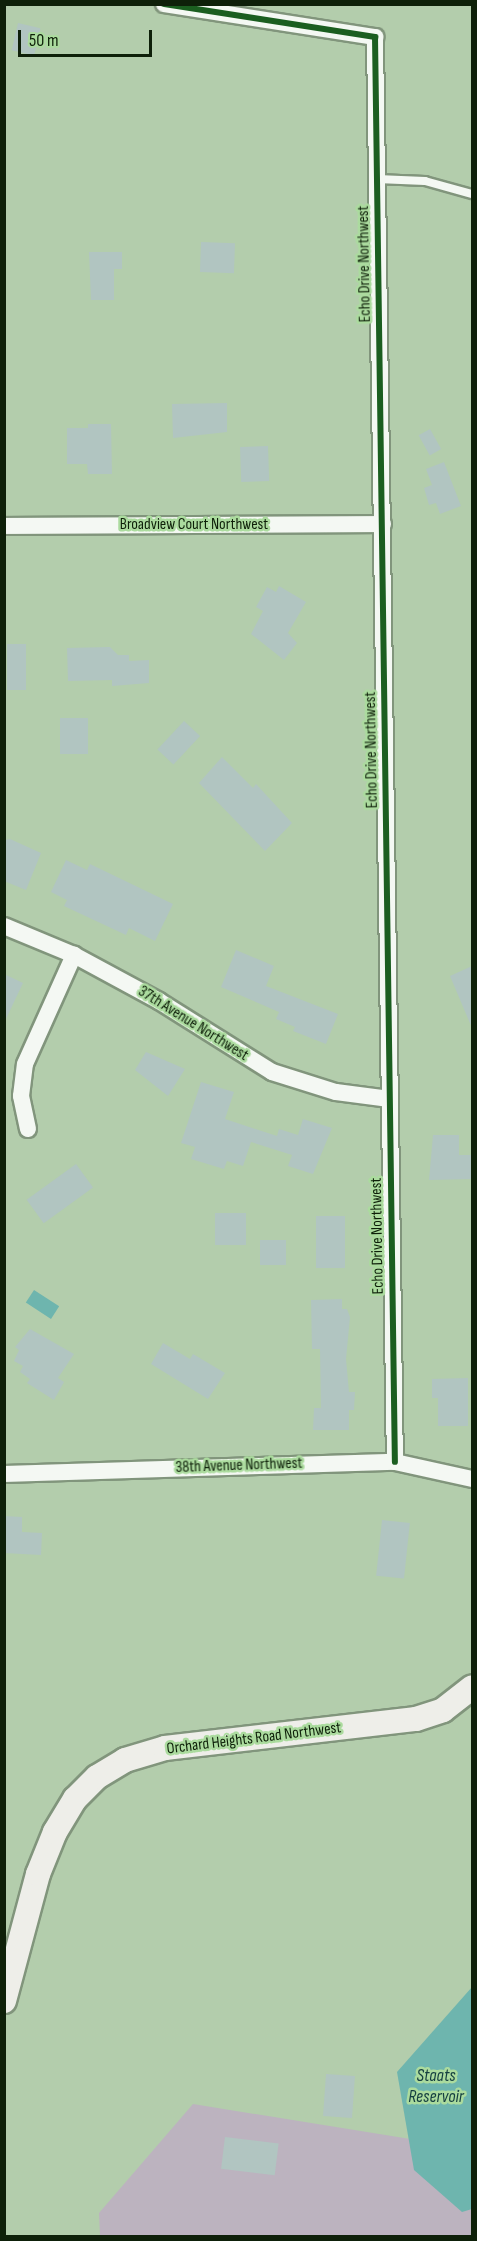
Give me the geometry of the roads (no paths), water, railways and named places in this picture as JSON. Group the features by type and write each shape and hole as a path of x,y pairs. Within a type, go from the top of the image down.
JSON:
{"street":[{"name":"Echo Drive Northwest","path":"164,4 375,37 395,1462"},
{"name":"Broadview Court Northwest","path":"4,526 383,524"},
{"name":"37th Avenue Northwest","path":"4,926 74,955 159,1001 272,1072 336,1092 390,1099"},
{"path":"27,1129 21,1096 25,1064 74,955"},
{"name":"38th Avenue Northwest","path":"4,1474 395,1462 472,1479"},
{"name":"Orchard Heights Road Northwest","path":"4,2001 38,1874 55,1832 75,1799 97,1777 125,1760 165,1748 416,1719 443,1710 472,1687"}],"lane":[{"path":"377,178 425,181 472,194"}],"water":[{"path":"34,1290 59,1306 51,1319 26,1303"},
{"name":"Staats Reservoir","path":"472,1987 472,2209 462,2212 414,2170 397,2072"}]}
